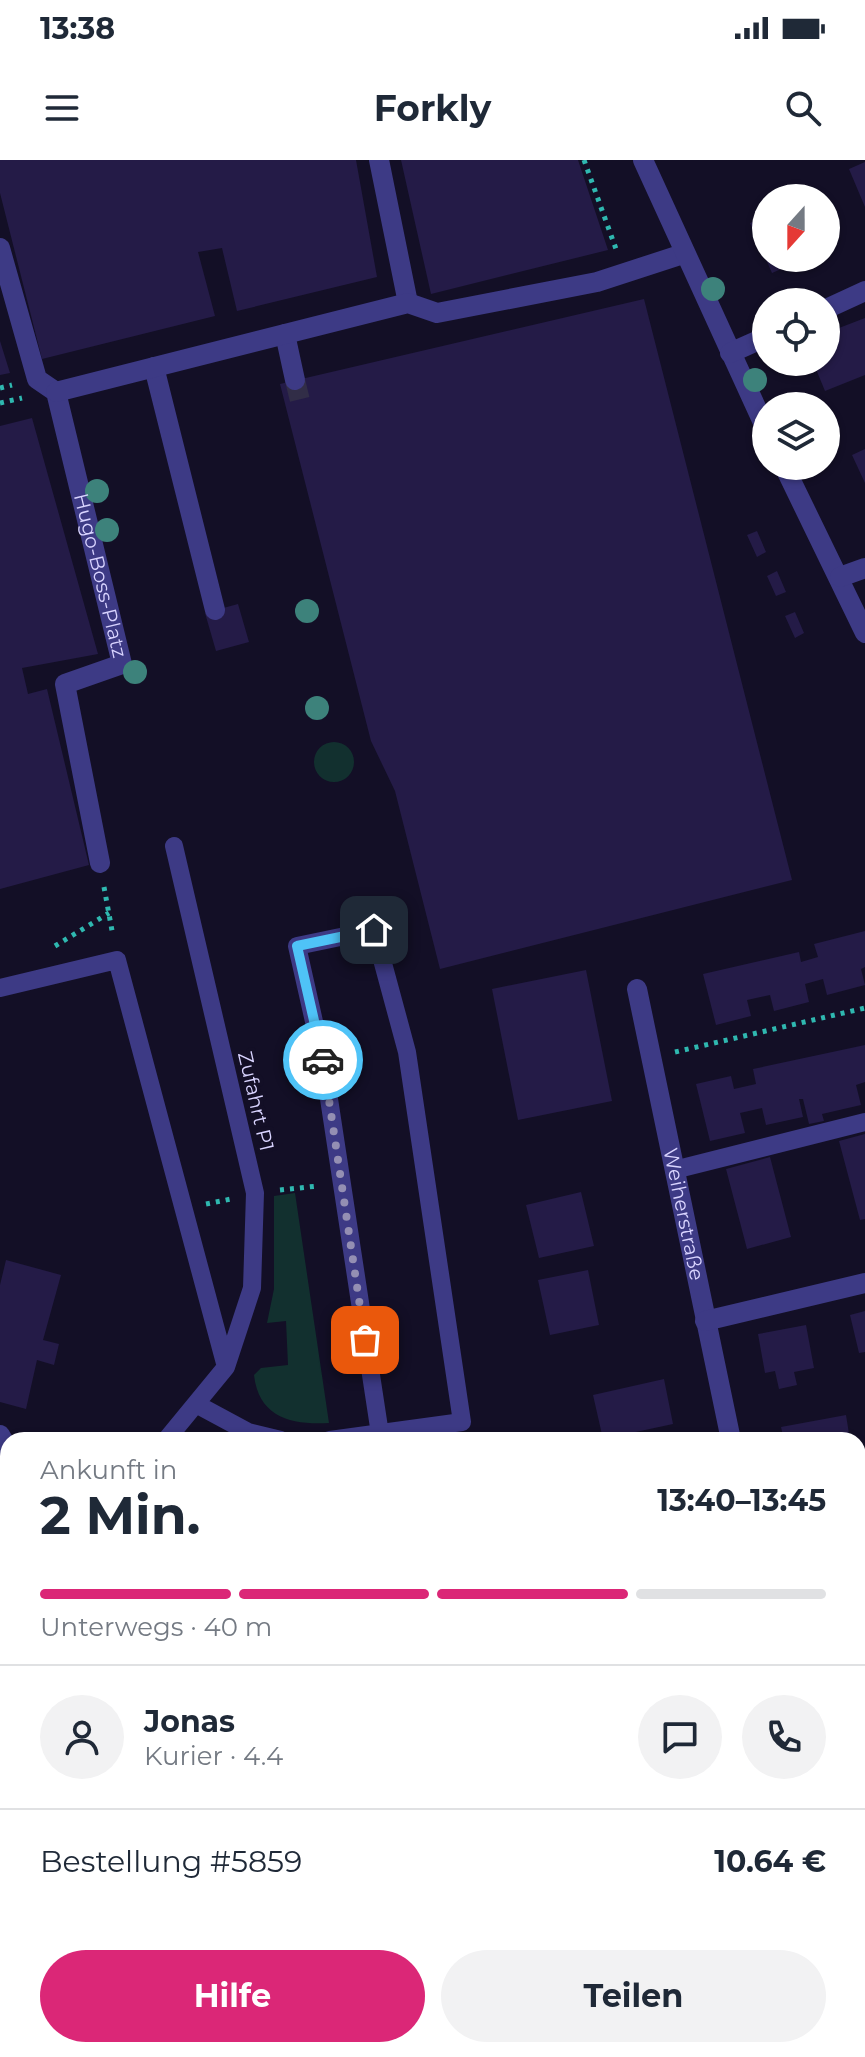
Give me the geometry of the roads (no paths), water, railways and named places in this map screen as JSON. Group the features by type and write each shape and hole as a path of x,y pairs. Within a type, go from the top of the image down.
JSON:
{"street":[{"path":"379,160 408,303"},
{"path":"643,160 683,254 752,399"},
{"name":"Hugo-Boss-Platz","path":"0,248 37,379 56,392 122,664 65,684 100,863"},
{"path":"56,392 408,303 437,313 625,274 683,254"},
{"path":"840,303 865,291"},
{"path":"285,334 295,380"},
{"path":"730,353 752,343"},
{"path":"154,367 215,610"},
{"path":"791,480 865,633"},
{"path":"840,577 865,568"},
{"name":"Weiherstraße","path":"637,989 729,1432"},
{"path":"705,1321 865,1283"}],"lane":[{"name":"Zufahrt P1","path":"174,846 255,1193 252,1288 226,1367"},
{"path":"380,1432 324,1066 297,946 374,930 407,1052 462,1422 394,1432"},
{"path":"0,988 117,960 226,1367 173,1432"},
{"path":"674,1170 865,1122"},
{"path":"196,1404 248,1432"}],"tunnel":[{"path":"295,380 302,409"}]}
